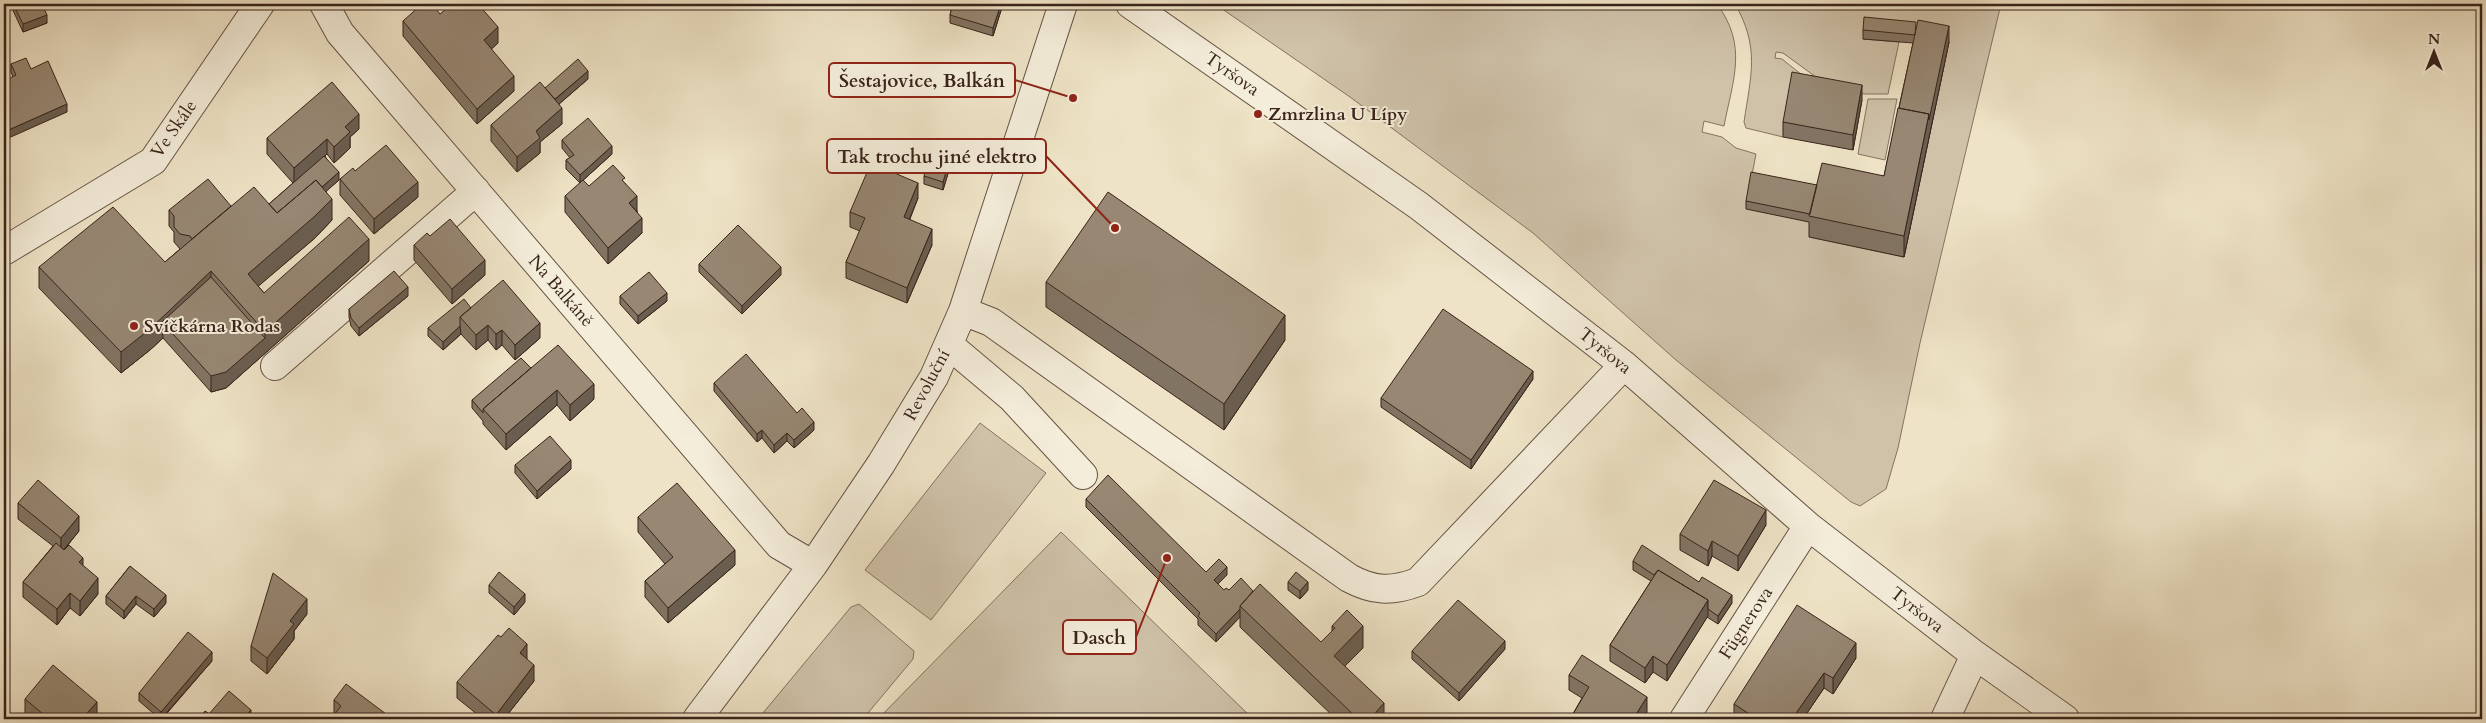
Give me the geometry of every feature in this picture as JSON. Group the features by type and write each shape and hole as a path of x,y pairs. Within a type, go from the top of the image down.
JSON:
{"street":[{"name":"Ve Skále","path":"4,251 153,161 260,4"},
{"name":"Na Balkáně","path":"324,4 340,33 779,545 813,565"},
{"name":"Revoluční","path":"697,719 813,565 912,415 949,345 963,311 1063,4"},
{"name":"Tyršova","path":"1130,4 1419,206 1624,365 1808,526 1975,655 2065,719"},
{"path":"275,366 476,191"},
{"path":"963,311 991,322 1348,578 1365,587 1384,590 1400,588 1418,582 1624,365"},
{"path":"949,345 1012,398 1083,475"},
{"name":"Fügnerova","path":"1684,719 1808,526"},
{"path":"1945,719 1975,655"}],"shaded area":[{"path":"1215,4 1717,4 1727,19 1732,34 1736,63 1724,126 1704,121 1702,132 1722,137 1736,148 1756,154 1751,180 1813,222 1810,237 1904,257 1949,42 1863,39 1899,42 1888,94 1864,94 1831,88 1783,53 1776,52 1775,58 1782,59 1812,83 1783,137 1746,128 1744,122 1751,75 1751,48 1743,19 1735,4 2001,4 1920,343 1898,448 1886,489 1860,506 1851,502 1676,360 1533,233 1350,97"},
{"path":"1868,99 1897,99 1885,160 1858,154"},
{"path":"980,423 1046,473 931,620 865,570"},
{"path":"1061,532 1253,719 878,719"},
{"path":"859,604 914,651 913,659 863,719 758,719 851,607"}],"building":[{"path":"13,4 42,4 47,15 23,24"},
{"path":"422,4 432,4 440,14 452,4 478,4 498,27 484,40 514,76 477,109 403,21"},
{"path":"953,4 1001,4 993,28 950,15"},
{"path":"1864,17 1916,22 1915,35 1863,30"},
{"path":"1918,20 1949,26 1929,120 1929,114 1899,108"},
{"path":"26,58 31,69 48,61 67,104 4,132 4,81 16,75 11,64"},
{"path":"578,59 588,71 555,99 545,88"},
{"path":"1792,72 1862,85 1853,135 1783,122"},
{"path":"332,82 359,114 345,127 350,132 334,147 327,139 294,168 267,138"},
{"path":"540,82 562,108 536,131 540,138 517,157 491,125"},
{"path":"1898,108 1929,114 1904,236 1809,216 1822,163 1884,176"},
{"path":"588,118 612,146 580,175 566,160 574,155 562,140"},
{"path":"934,143 953,149 943,182 924,176"},
{"path":"386,145 418,182 374,219 340,179 353,168 355,171"},
{"path":"324,156 339,172 322,187 316,180 277,213 269,204"},
{"path":"871,163 918,183 904,217 932,229 907,288 846,262 865,218 850,212"},
{"path":"613,165 625,178 622,180 637,196 629,203 642,218 608,248 565,196 583,180 589,186"},
{"path":"1751,172 1817,185 1810,214 1746,201"},
{"path":"208,179 231,206 192,239 190,236 180,234 174,227 174,216 169,210"},
{"path":"316,180 332,199 248,274 264,293 349,217 369,239 265,332 211,271 150,329 121,352 39,267 113,207 165,262 254,187 277,213"},
{"path":"1108,192 1285,315 1224,404 1046,282"},
{"path":"450,219 485,260 452,289 414,245 427,233 430,236"},
{"path":"738,225 781,267 742,306 699,264"},
{"path":"394,271 408,287 359,328 351,318 349,309"},
{"path":"649,272 667,293 638,316 620,296"},
{"path":"211,277 265,338 226,372 211,376 162,322"},
{"path":"503,280 540,323 515,345 502,330 496,334 488,325 476,335 460,317"},
{"path":"464,299 471,308 460,317 460,326 443,342 428,328"},
{"path":"1443,309 1533,371 1471,460 1381,398"},
{"path":"558,345 594,384 570,405 557,390 506,434 483,409"},
{"path":"746,354 797,413 802,408 814,422 794,440 787,433 774,445 762,430 757,434 714,383"},
{"path":"521,358 531,368 483,409 483,413 472,400"},
{"path":"550,436 571,460 537,491 515,465"},
{"path":"1108,475 1206,572 1219,559 1227,567 1214,580 1224,590 1226,588 1229,590 1241,578 1253,591 1240,606 1240,609 1216,634 1198,616 1200,613 1086,499"},
{"path":"38,480 79,516 61,538 18,503"},
{"path":"1714,480 1766,510 1738,556 1712,541 1708,551 1680,534"},
{"path":"677,483 735,550 668,608 645,581 673,557 638,517"},
{"path":"56,543 64,550 69,545 83,558 79,562 98,578 80,601 70,593 57,609 23,582"},
{"path":"1642,545 1699,582 1702,577 1732,595 1718,616 1708,609 1708,600 1658,570 1654,575 1633,561"},
{"path":"130,566 166,595 154,609 136,596 124,611 106,596"},
{"path":"1658,570 1708,600 1667,665 1653,656 1645,668 1610,645"},
{"path":"499,572 525,594 514,607 489,585"},
{"path":"1296,572 1308,582 1300,591 1288,582"},
{"path":"273,573 307,599 290,621 294,624 267,658 251,646"},
{"path":"1260,584 1321,642 1335,628 1332,626 1347,610 1363,626 1334,656 1384,703 1370,719 1358,719 1240,606"},
{"path":"1458,600 1505,641 1459,693 1412,651"},
{"path":"1797,605 1856,643 1833,678 1824,673 1792,719 1757,719 1734,704"},
{"path":"509,628 527,644 520,653 534,665 496,715 457,682 498,635 501,637"},
{"path":"188,632 212,652 161,712 139,693"},
{"path":"1582,655 1647,697 1633,719 1570,719 1589,687 1569,675"},
{"path":"53,665 97,702 82,719 49,719 25,699"},
{"path":"346,684 386,714 382,719 331,719 341,706 334,700"},
{"path":"229,691 251,710 243,719 217,719 209,714"},
{"path":"205,711 217,719 198,719"}],"place":[{"name":"Šestajovice, Balkán","path":"1073,98"},
{"name":"Zmrzlina U Lípy","path":"1258,114"},
{"name":"Tak trochu jiné elektro","path":"1115,228"},
{"name":"Svíčkárna Rodas","path":"134,326"},
{"name":"Dasch","path":"1167,558"}]}
